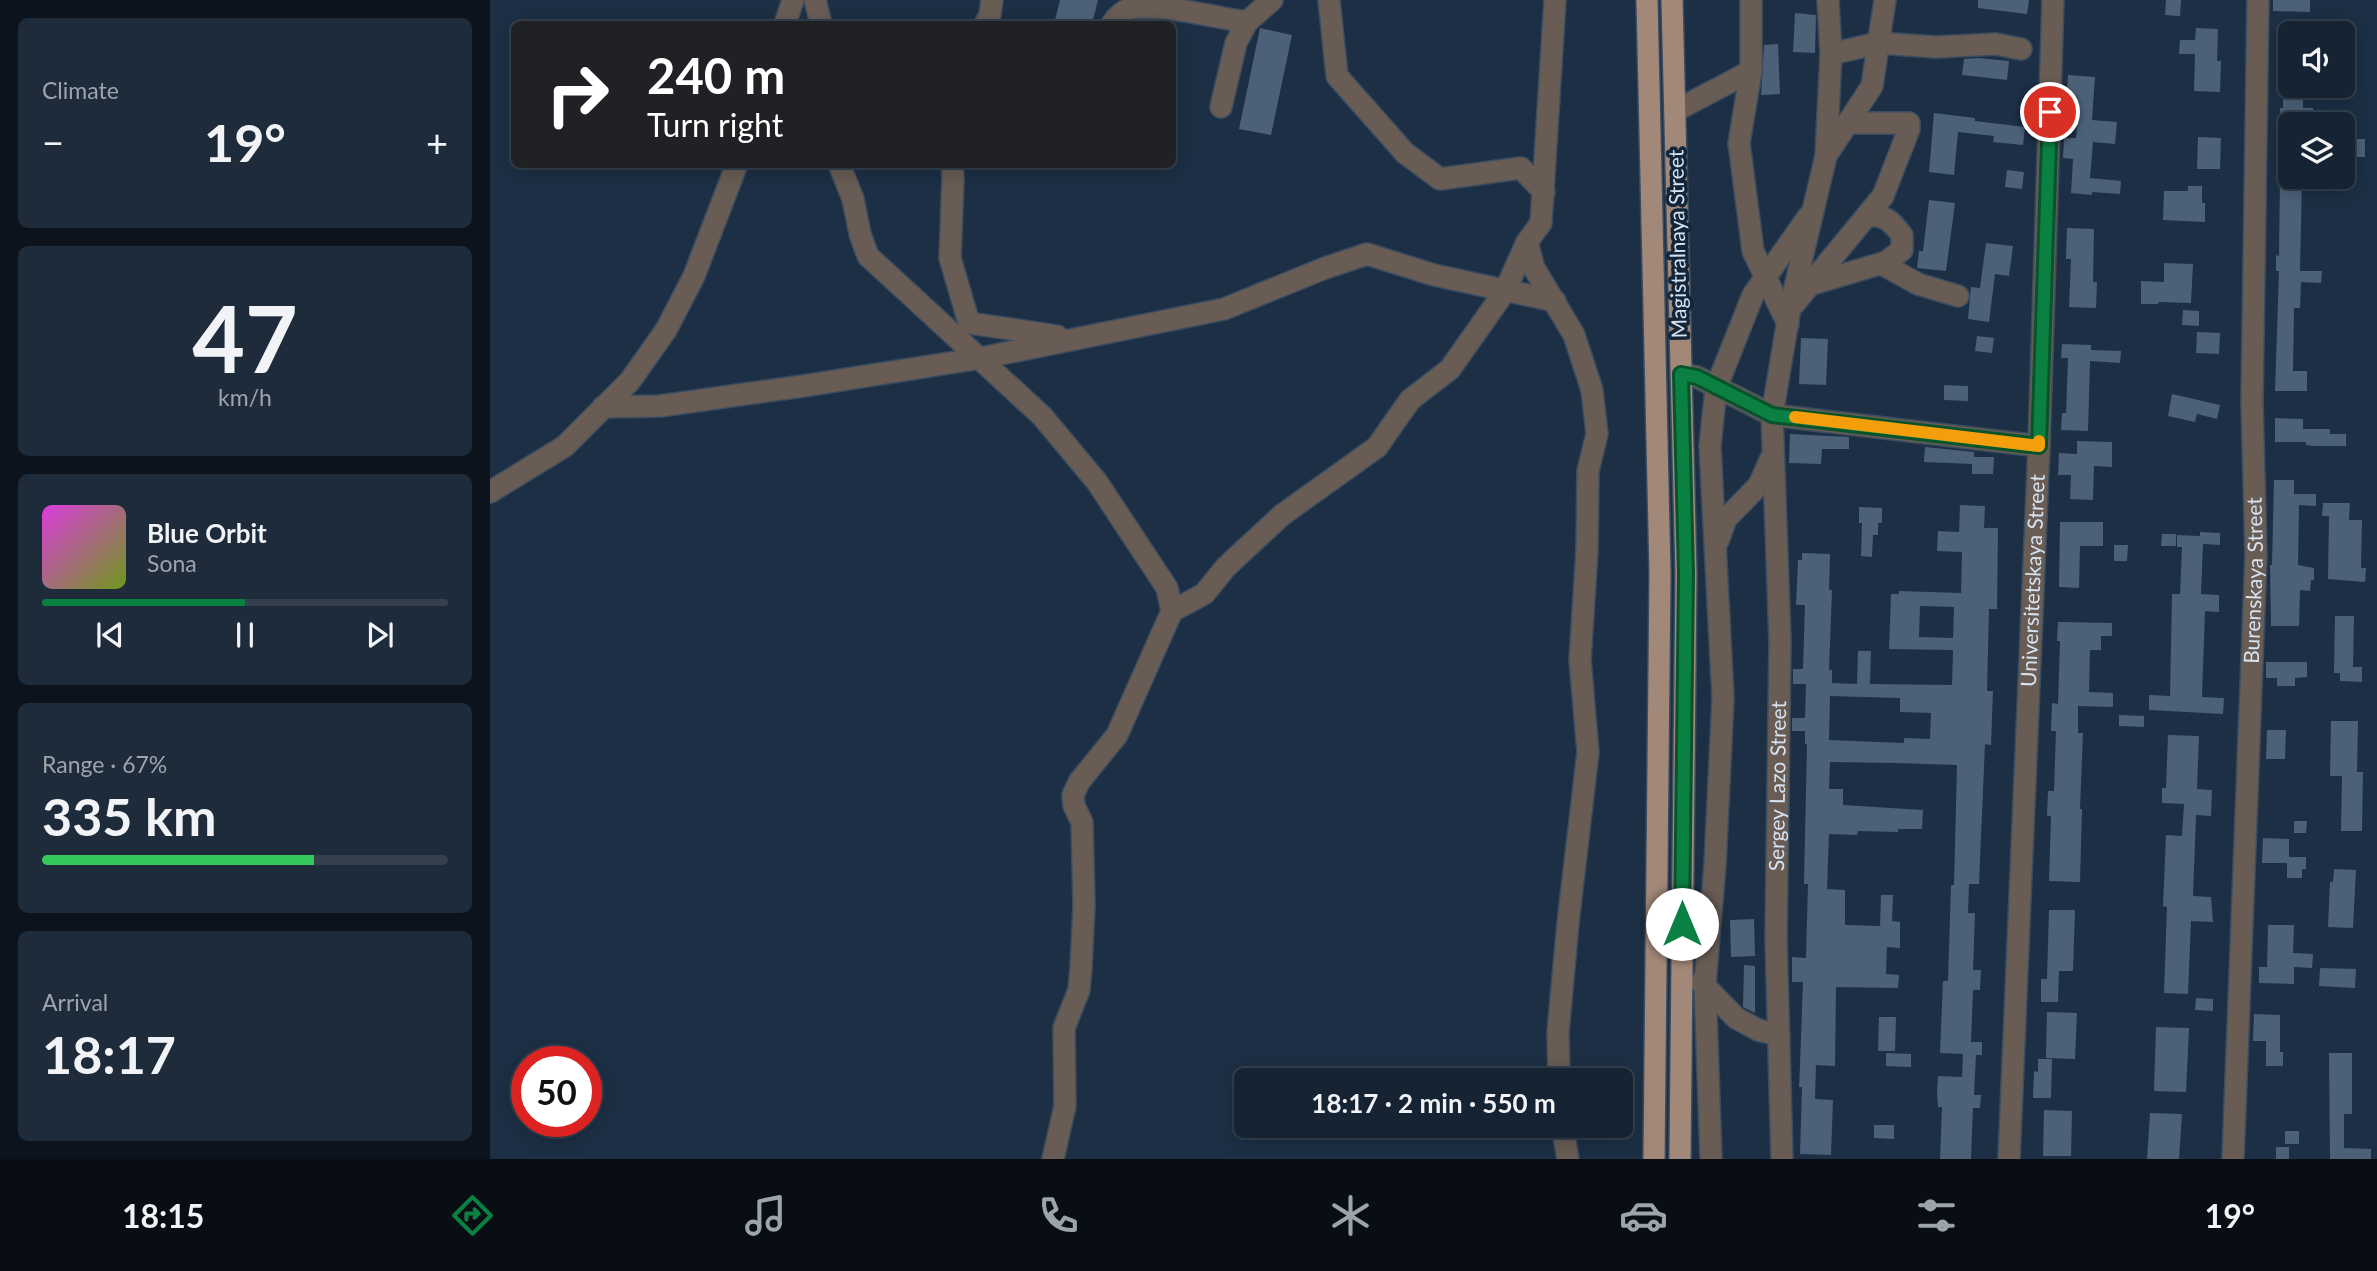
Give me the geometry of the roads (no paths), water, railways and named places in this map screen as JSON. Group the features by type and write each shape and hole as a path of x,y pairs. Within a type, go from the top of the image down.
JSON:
{"main road":[{"name":"Magistralnaya Street","path":"1647,0 1660,573 1654,1159"},
{"name":"Magistralnaya Street","path":"1672,0 1686,574 1680,1159"}],"street":[{"path":"786,21 793,0"},
{"path":"815,0 820,21"},
{"path":"987,21 992,0"},
{"path":"1221,107 1236,43 1247,22 1272,0"},
{"path":"1329,0 1337,76 1405,153 1440,179 1521,168 1544,192"},
{"path":"1541,0 1539,136 1546,165"},
{"path":"1172,611 1204,594 1226,567 1282,515 1377,447 1410,400 1450,369 1504,291 1527,242 1541,223 1555,0"},
{"path":"1751,0 1751,71 1739,143 1753,251 1789,316 1809,285 1883,196 1909,129 1909,123 1847,123"},
{"path":"1826,156 1832,54 1828,0"},
{"path":"1826,156 1872,86 1885,0"},
{"name":"Universitetskaya Street","path":"2009,1159 2039,446 2053,0"},
{"name":"Burenskaya Street","path":"2233,1159 2256,555 2252,402 2258,0"},
{"path":"1114,21 1130,8 1151,7 1247,22"},
{"path":"1832,54 1878,43 1936,47 1996,44 2021,49"},
{"path":"1675,111 1751,71"},
{"name":"Sergey Lazo Street","path":"1782,1159 1776,939 1780,641 1772,415 1789,316 1826,156"},
{"path":"490,492 565,446 630,381 666,330 694,276 735,168"},
{"path":"841,168 853,199 868,256 1042,416 1097,482 1167,588 1172,611 1117,736 1088,771 1073,795 1074,806 1082,822 1084,905 1079,990 1063,1028 1065,1106 1054,1159"},
{"path":"952,168 950,258 969,323"},
{"path":"1711,1159 1705,984 1715,864 1723,698 1710,446 1716,388 1753,295 1813,210"},
{"path":"1809,285 1882,264 1902,250 1902,235 1890,220 1878,215 1867,216"},
{"path":"1527,242 1534,268 1574,335 1592,390 1597,433 1588,471 1587,550 1580,660 1588,752 1566,935 1558,1032 1559,1068"},
{"path":"603,407 660,406 981,358 1224,309 1367,254 1434,275 1555,302"},
{"path":"1882,264 1918,284 1958,296"},
{"path":"926,308 969,323 1078,338"},
{"path":"1681,374 1697,377 1772,415 2039,446"},
{"path":"1714,553 1726,519 1759,485 1774,453"},
{"path":"1682,978 1694,978 1705,984 1735,1018 1758,1030 1779,1035"},
{"path":"1565,1138 1569,1159"}]}
